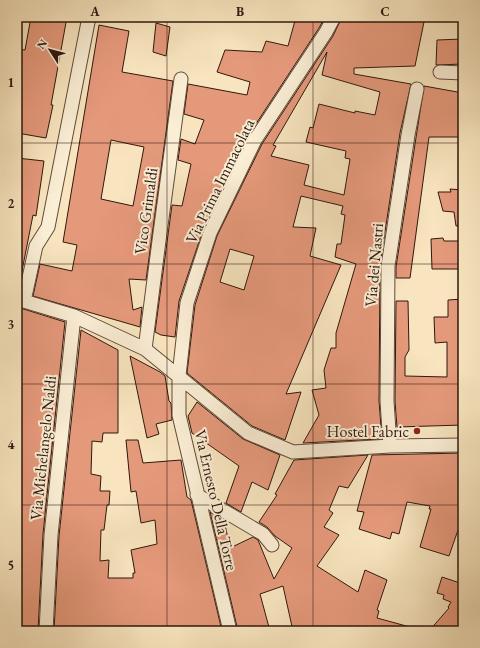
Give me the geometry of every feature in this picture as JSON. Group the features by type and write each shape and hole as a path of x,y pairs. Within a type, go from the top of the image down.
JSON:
{"street":[{"path":"89,17 48,227 36,246 20,300 74,316 146,349 248,433 293,452 390,446 463,445"},
{"name":"Via Prima Immacolata","path":"179,376 187,303 210,233 255,140 326,32 334,17"},
{"path":"440,72 463,73"},
{"name":"Vico Grimaldi","path":"146,349 181,79"},
{"name":"Via dei Nastri","path":"390,446 387,401 388,266 408,135 417,89"},
{"name":"Via Michelangelo Naldi","path":"46,631 51,535 74,316"},
{"name":"Via Ernesto Della Torre","path":"179,376 179,415 230,631"},
{"path":"197,495 263,534 272,545"}],"building":[{"path":"31,17 67,17 51,105 53,105 46,138 17,133 17,49 25,50"},
{"path":"296,17 325,17 248,136 203,230 179,301 175,337 161,335 155,332 172,205 182,206 191,164 178,160 181,139 195,144 204,120 184,114 188,84 247,95 250,82 217,72 225,50 262,52 266,41 288,46"},
{"path":"342,17 425,17 415,66 354,68 354,74 411,84 400,133 380,265 380,439 303,443 319,415 312,390 326,388 324,370 331,348 336,348 336,333 356,264 335,257 337,244 341,244 345,215 341,214 343,206 301,196 293,227 316,228 310,256 341,265 286,394 301,392 285,440 252,426 187,373 195,305 217,236 262,144 333,36","holes":["327,52 322,75 380,92 375,115 355,111 355,113 319,104 313,128 310,127 306,142 346,151 345,158 350,159 344,195 304,185 309,165 271,156 276,146 273,145","230,249 254,256 244,290 220,282"]},
{"path":"156,23 170,27 166,56 153,52"},
{"path":"99,25 129,31 122,72 173,81 146,280 129,279 133,310 142,307 140,327 33,296 40,264 72,271 77,245 63,242","holes":["111,140 144,147 133,206 101,199"]},
{"path":"463,39 463,64 436,65 437,40"},
{"path":"424,86 463,93 463,137 429,137 410,278 396,278 396,267"},
{"path":"17,158 44,161 36,216 33,215 18,291"},
{"path":"450,189 463,190 463,225 456,226 454,212 443,211 438,192 451,192"},
{"path":"443,238 444,241 463,241 463,269 432,269 431,239"},
{"path":"463,299 463,425 397,427 395,401 396,301 408,301 409,350 405,357 405,376 447,377 447,342 435,343 434,317 448,317 448,300"},
{"path":"17,307 65,322 43,534 38,631 17,631 17,515 20,493 17,493 17,467 19,451 17,451"},
{"path":"81,330 118,350 118,433 103,433 102,442 92,441 91,474 101,476 100,491 110,491 104,530 101,530 100,561 109,560 108,578 133,578 133,573 135,573 131,550 157,544 155,520 141,523 136,491 131,492 126,440 138,440 143,463 181,460 187,497 191,500 222,631 54,631 59,536"},
{"path":"130,356 165,376 169,401 171,403 172,420 156,424 159,434 147,438"},
{"path":"197,402 243,439 280,455 268,490 252,482 241,512 226,503 239,466 192,433 188,416"},
{"path":"463,453 463,532 458,530 449,556 420,547 431,509 429,509 430,506 407,502 399,534 392,532 390,539 359,529 364,512 357,511 372,455"},
{"path":"368,455 348,488 339,486 329,510 333,513 324,527 339,535 317,566 358,592 365,570 387,580 377,610 379,611 377,618 410,627 409,631 293,631 283,586 260,594 270,631 238,631 210,512 224,520 230,548 253,537 258,540 274,579 292,548 259,522 277,495 275,494 294,460"},
{"path":"442,577 463,584 463,631 429,631 449,608 448,607 451,602 443,599 444,595 437,593"}],"place":[{"name":"Hostel Fabric","path":"417,431"}]}
